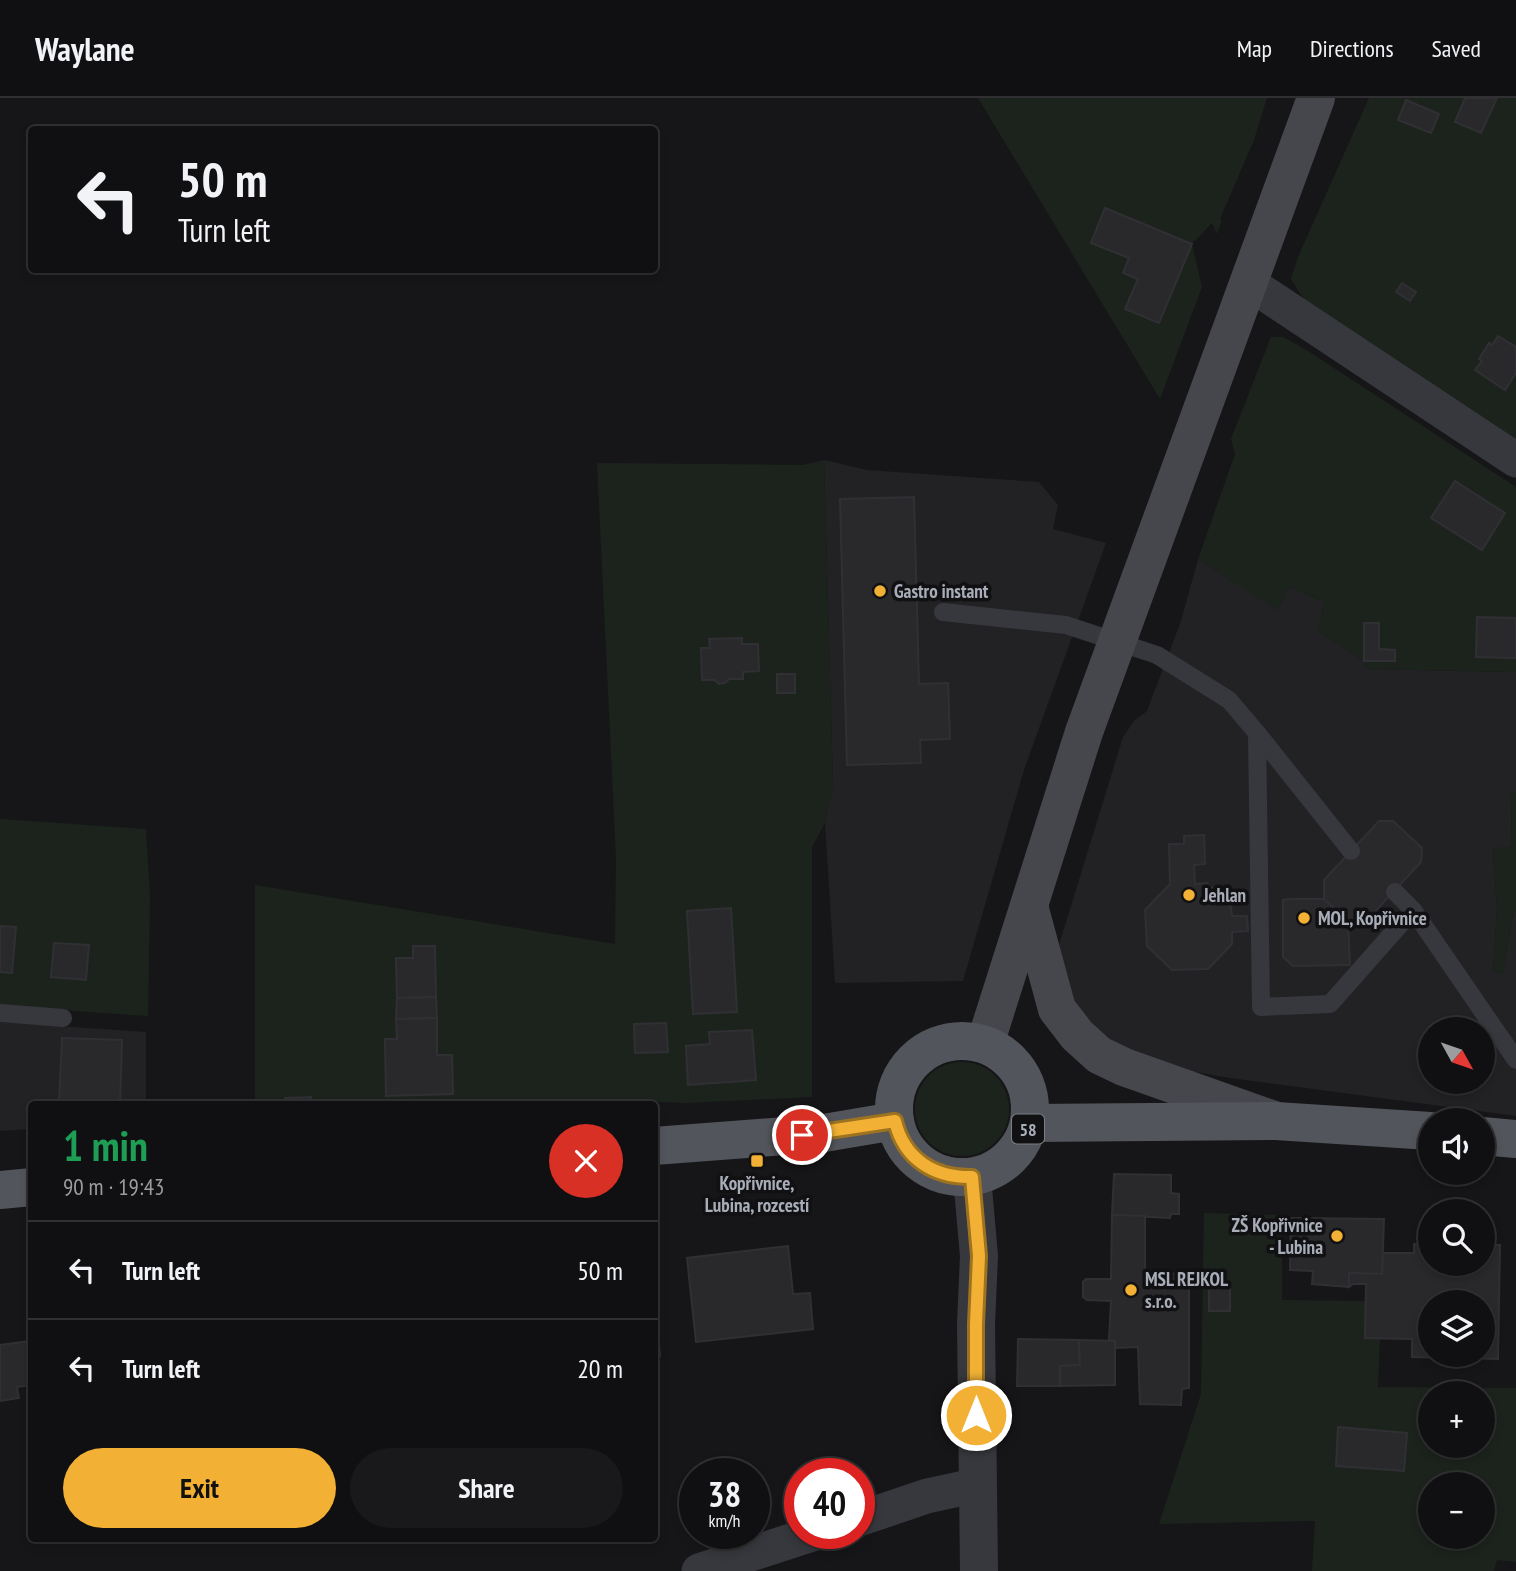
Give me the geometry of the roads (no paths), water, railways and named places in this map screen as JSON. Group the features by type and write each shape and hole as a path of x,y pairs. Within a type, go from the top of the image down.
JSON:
{"main road":[{"path":"972,1177 943,1175 918,1161 905,1147 895,1121 897,1088 914,1060 932,1047 963,1040 985,1044 1115,642 1249,284 1315,98"},
{"path":"1030,906 1057,1009 1084,1042 1099,1055 1124,1067 1276,1121"},
{"name":"58","path":"972,1177 992,1170 1009,1159 1022,1142 1030,1123 1031,1103 1022,1075 1003,1053 985,1044"},
{"path":"658,1146 824,1133 895,1121"},
{"name":"58","path":"1030,1123 1276,1121 1418,1130"},
{"path":"1495,1137 1516,1139"},
{"path":"0,1189 28,1187"}],"street":[{"path":"1249,284 1516,460"},
{"path":"972,1177 979,1256 976,1324 979,1571"},
{"path":"875,1514 928,1496 978,1485"},
{"path":"699,1571 784,1543"}],"lane":[{"path":"943,612 1066,625 1157,655 1229,700 1351,851"},
{"path":"1257,733 1261,1007 1330,1004 1413,910"},
{"path":"1395,892 1413,910 1516,1060"},
{"path":"0,1013 63,1018"}],"place":[{"name":"Gastro instant","path":"880,591"},
{"name":"Jehlan","path":"1189,895"},
{"name":"MOL, Kopřivnice","path":"1304,918"},
{"name":"Kopřivnice, Lubina, rozcestí","path":"757,1161"},
{"name":"ZŠ Kopřivnice - Lubina","path":"1337,1236"},
{"name":"MSL REJKOL s.r.o.","path":"1131,1290"}]}
